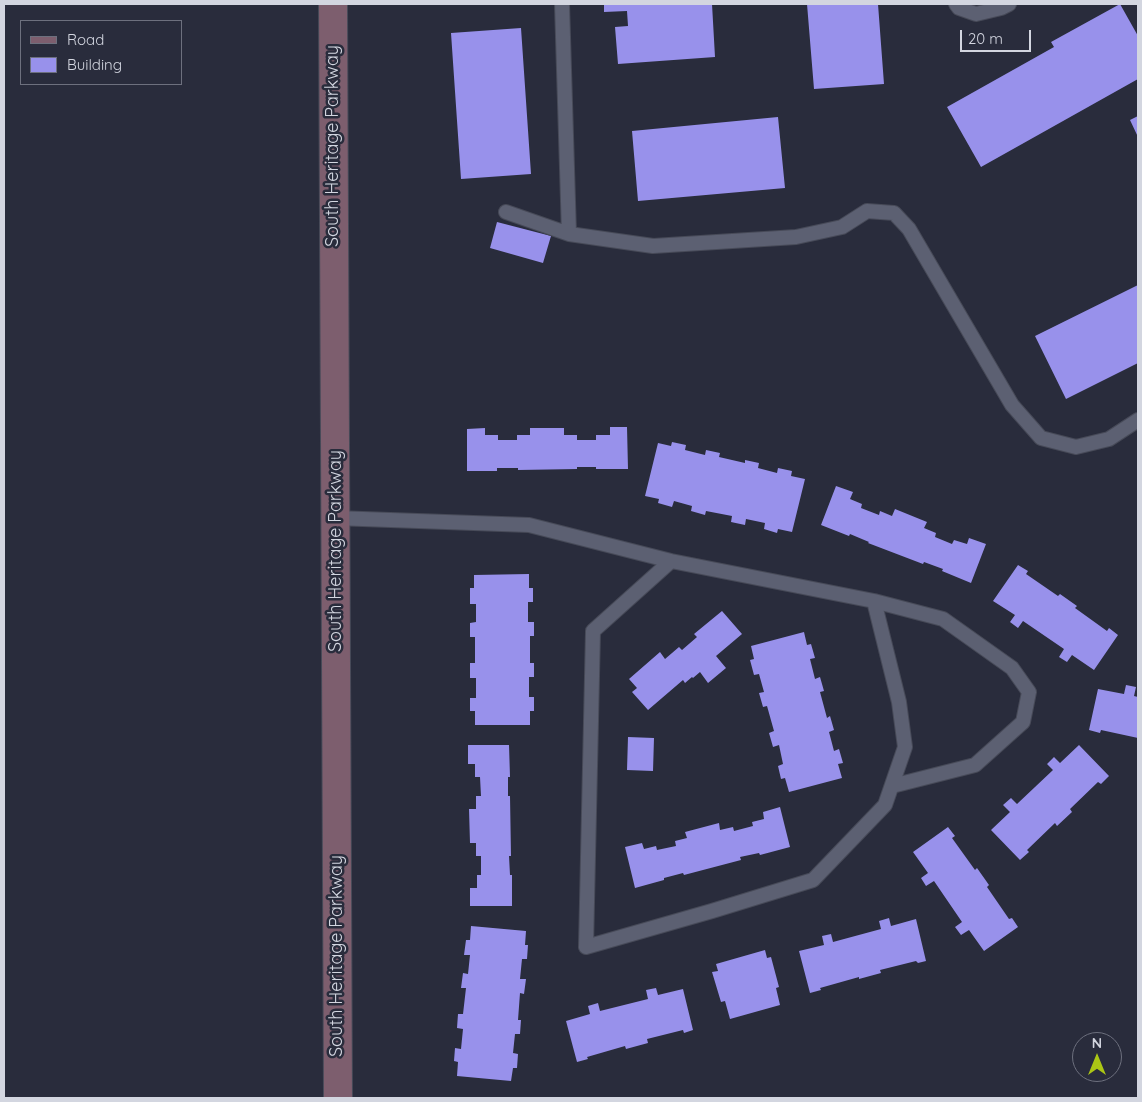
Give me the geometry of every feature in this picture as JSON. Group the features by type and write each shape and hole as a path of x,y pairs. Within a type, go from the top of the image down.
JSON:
{"main road":[{"name":"South Heritage Parkway","path":"337,4 335,518 338,1098"}],"lane":[{"path":"562,4 570,234"},
{"path":"956,4 959,8 976,14 1001,8 1009,4"},
{"path":"506,212 570,234 653,246 796,237 842,227 867,211 894,213 909,229 1012,405 1042,438 1076,447 1109,439 1138,420"},
{"path":"335,518 529,526 671,561 874,601 943,619 1012,668 1029,692 1023,722 975,765 892,786"},
{"path":"671,561 593,631 586,947 813,880 885,805 905,748 899,702 874,601"}],"building":[{"path":"604,4 712,4 715,57 618,64 615,27 628,26 627,11 604,12"},
{"path":"807,4 878,4 884,84 814,89"},
{"path":"1120,4 1138,36 1138,79 981,167 947,107 1054,47 1051,42"},
{"path":"521,28 531,174 461,179 451,33"},
{"path":"1138,116 1138,137 1130,120"},
{"path":"778,117 785,188 638,201 632,131"},
{"path":"497,222 551,236 543,263 490,248"},
{"path":"1138,285 1138,363 1066,399 1035,336"},
{"path":"610,427 627,427 628,469 577,467 577,469 518,470 518,468 497,468 497,471 467,471 467,429 485,428 485,435 498,435 498,440 517,440 517,435 530,435 530,428 564,428 564,435 577,435 577,440 596,440 596,435 610,435"},
{"path":"672,442 686,445 685,450 705,455 706,450 720,453 719,457 745,463 745,460 759,463 758,468 777,473 778,468 792,471 791,476 805,479 792,532 778,529 777,533 764,529 765,523 746,519 745,525 731,522 732,516 706,511 705,515 691,511 692,506 674,501 672,507 658,503 659,499 645,496 658,443 671,446"},
{"path":"836,486 853,492 850,499 862,504 861,508 879,515 880,511 892,516 895,509 927,522 924,528 936,533 935,537 952,544 954,540 967,544 969,538 986,544 971,583 942,571 943,569 924,562 923,564 850,534 849,536 821,525"},
{"path":"1018,565 1028,571 1026,574 1058,596 1060,594 1077,606 1075,608 1107,631 1109,628 1118,635 1094,670 1072,655 1067,662 1059,657 1064,649 1023,621 1018,628 1010,622 1015,615 993,601"},
{"path":"529,574 529,588 533,588 533,602 528,602 528,622 534,622 534,636 530,636 530,663 534,663 534,677 529,677 529,697 534,697 534,711 530,711 530,725 475,725 475,711 470,711 470,698 476,698 476,678 470,678 470,663 475,663 475,637 470,637 470,623 476,622 476,604 470,604 470,588 474,588 474,575"},
{"path":"722,611 742,634 716,656 726,668 708,683 700,672 685,683 683,680 648,710 632,692 637,688 629,679 660,652 665,659 679,647 682,650 697,637 694,634"},
{"path":"804,632 807,645 811,644 815,658 810,659 815,679 820,677 824,691 820,692 827,718 830,716 834,730 829,732 834,751 839,749 843,763 838,764 842,778 789,792 785,778 781,779 778,766 783,764 779,745 773,747 769,733 774,731 767,706 763,707 759,693 764,692 759,674 754,675 750,660 754,659 751,646"},
{"path":"1126,685 1136,687 1134,696 1138,697 1138,738 1101,730 1100,733 1089,730 1098,689 1124,694"},
{"path":"628,737 654,738 653,771 627,770"},
{"path":"468,745 509,745 510,777 508,777 508,796 510,796 511,856 509,856 510,875 512,875 512,906 470,906 470,888 477,888 477,875 481,875 481,856 476,856 476,843 470,843 469,809 476,809 476,796 481,796 480,777 475,777 475,764 468,764"},
{"path":"1079,745 1109,776 1101,784 1098,782 1070,809 1072,812 1057,826 1055,823 1027,850 1029,852 1020,860 991,830 1010,812 1003,805 1011,798 1017,804 1053,770 1047,764 1054,757 1060,763"},
{"path":"780,807 790,847 760,855 759,853 740,857 741,860 684,875 683,873 664,878 664,880 635,888 625,847 642,843 644,849 656,846 657,850 676,846 675,841 687,838 685,832 719,823 720,830 733,827 734,831 753,826 752,822 764,819 763,812"},
{"path":"948,827 955,836 952,838 975,870 977,868 989,885 987,887 1009,919 1012,918 1018,927 984,951 969,930 961,935 955,927 962,922 934,881 926,886 921,878 928,873 913,852"},
{"path":"889,918 891,926 916,919 926,961 918,963 916,961 880,970 881,973 859,979 859,977 820,988 821,990 810,993 799,951 824,945 822,936 831,934 833,942 881,929 879,921"},
{"path":"471,926 526,931 527,959 522,959 520,979 526,979 524,994 520,993 518,1020 521,1020 520,1034 515,1034 513,1053 518,1054 517,1068 513,1068 511,1081 457,1076 458,1062 454,1061 455,1048 461,1049 463,1029 457,1028 458,1014 463,1014 466,988 461,988 463,973 468,974 470,955 464,955 466,940 470,940"},
{"path":"765,950 767,958 771,957 779,987 776,988 780,1005 730,1019 725,1001 721,1002 712,972 718,971 716,964"},
{"path":"656,988 658,995 683,989 693,1030 684,1033 683,1030 647,1039 648,1043 626,1049 625,1046 587,1057 588,1059 577,1062 566,1021 590,1014 588,1006 598,1003 600,1011 648,999 646,990"}]}
